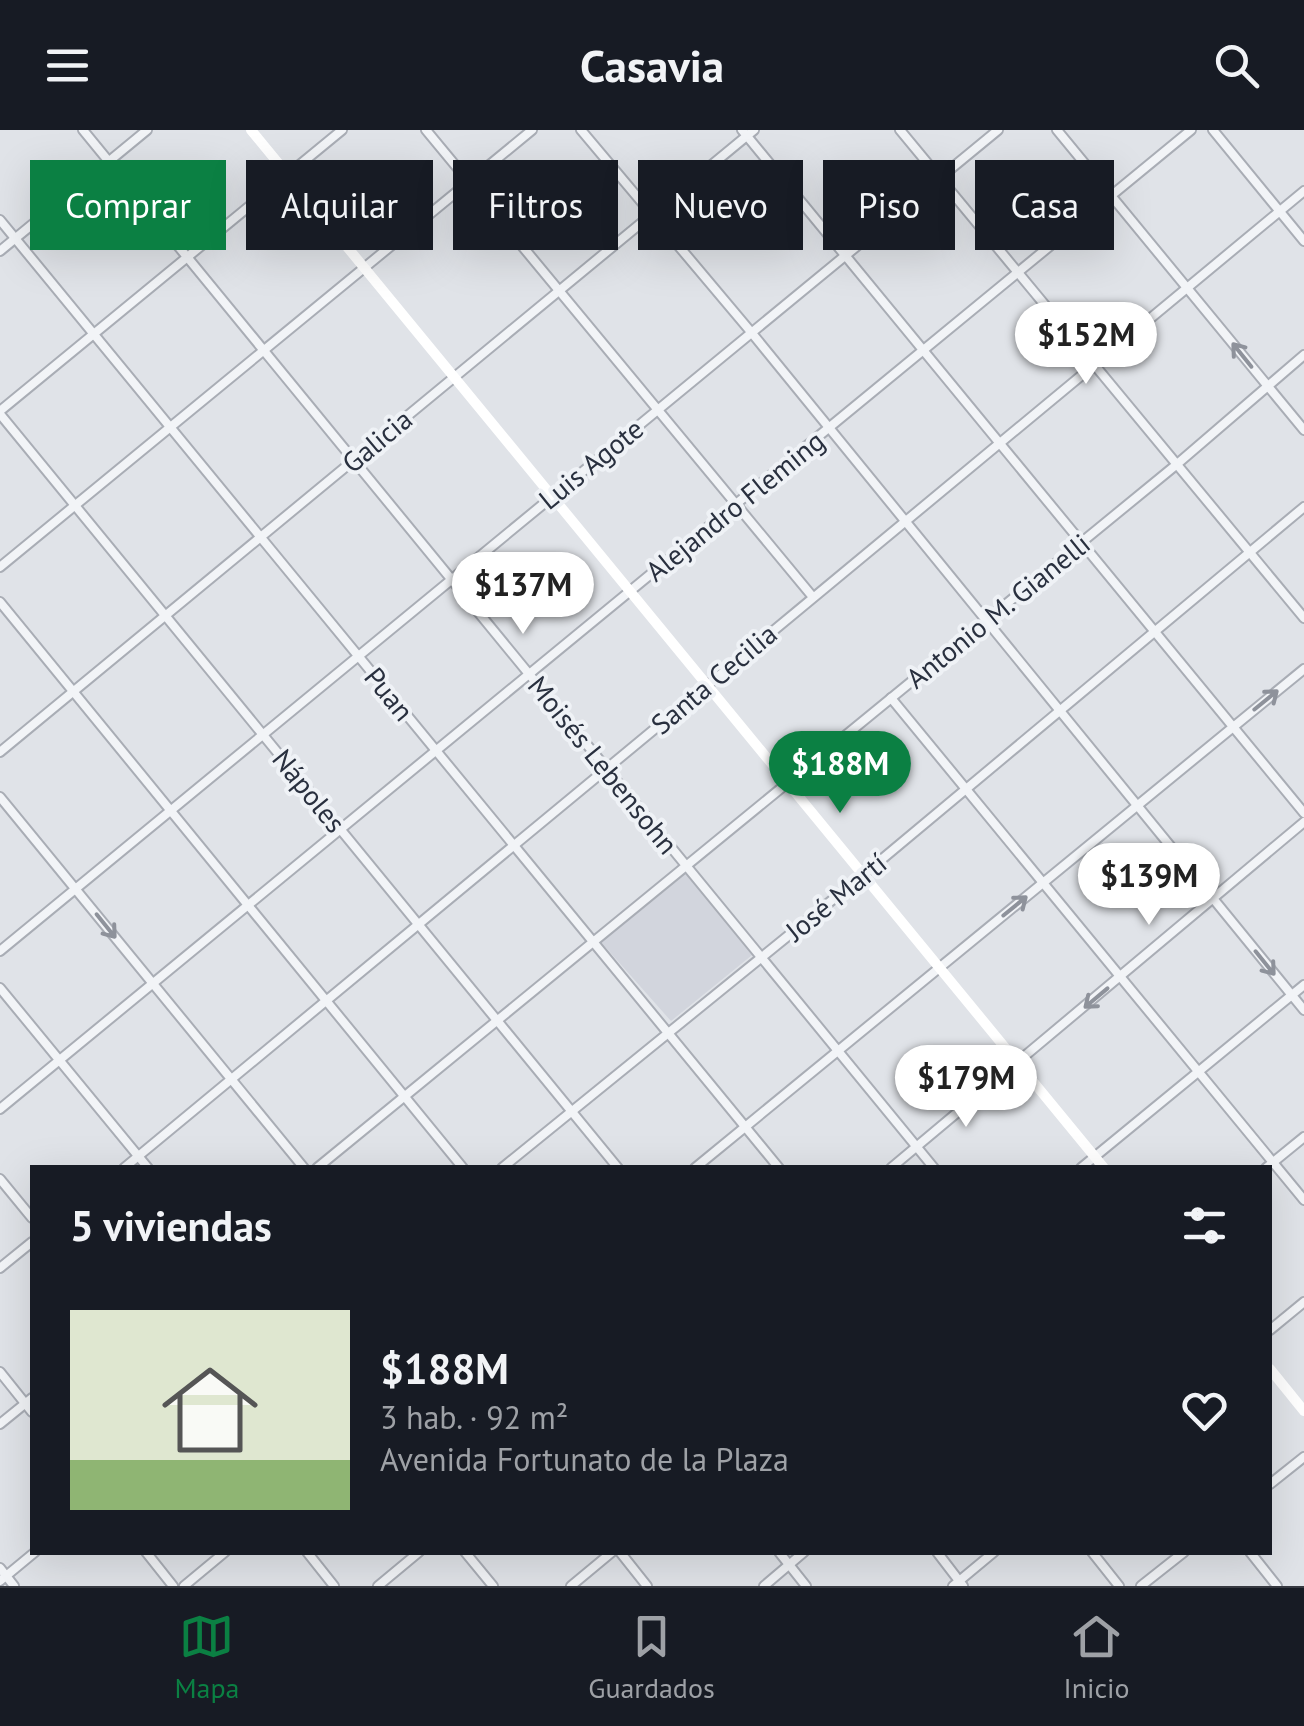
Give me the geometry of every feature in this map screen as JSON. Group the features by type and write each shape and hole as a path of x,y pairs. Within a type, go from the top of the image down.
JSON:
{"main road":[{"path":"251,130 276,160"},
{"path":"349,250 1102,1165"},
{"path":"1272,1372 1304,1411"}],"street":[{"name":"Moisés Lebensohn","path":"83,130 107,160"},
{"path":"111,160 148,130"},
{"path":"306,160 342,130"},
{"path":"426,130 453,163"},
{"path":"496,160 532,130"},
{"path":"581,130 638,199"},
{"path":"900,130 923,160"},
{"name":"Luis Agote","path":"955,165 998,130"},
{"path":"1057,130 1082,160"},
{"name":"Alejandro Fleming","path":"1114,193 1191,130"},
{"path":"1213,130 1304,241"},
{"path":"748,132 1304,812"},
{"name":"Galicia","path":"715,160 748,132"},
{"name":"Santa Cecilia","path":"128,1165 1304,192"},
{"path":"0,567 453,195"},
{"path":"1114,197 1304,430"},
{"path":"955,199 1304,618"},
{"path":"0,412 246,209"},
{"name":"Puan","path":"0,220 777,1165"},
{"path":"0,251 30,226"},
{"name":"Galicia","path":"0,752 638,226"},
{"name":"Moisés Lebensohn","path":"181,250 932,1165"},
{"path":"526,250 812,596"},
{"path":"681,250 1304,1010"},
{"name":"Luis Agote","path":"0,951 851,250"},
{"name":"Alejandro Fleming","path":"0,1109 1046,250"},
{"name":"Antonio M. Gianelli","path":"321,1165 1176,465 1304,355"},
{"name":"Nápoles","path":"0,412 616,1165"},
{"name":"José Martí","path":"506,1165 1304,508"},
{"path":"0,602 461,1165"},
{"path":"699,1165 1304,669"},
{"path":"890,698 1198,1072 1269,1165 1304,1137"},
{"path":"0,796 302,1165"},
{"path":"895,1165 1304,822"},
{"path":"1084,1165 1304,985"},
{"path":"0,988 146,1165"},
{"path":"1272,1168 1304,1200"},
{"path":"0,1179 30,1216"},
{"path":"0,1268 30,1244"},
{"path":"1272,1328 1304,1302"},
{"path":"0,1372 29,1401 0,1424"},
{"path":"1272,1482 1304,1457"},
{"path":"14,1586 2,1575 31,1555"},
{"path":"148,1555 173,1586"},
{"path":"184,1586 221,1555"},
{"path":"309,1555 334,1586"},
{"path":"378,1586 415,1555"},
{"path":"467,1555 493,1586"},
{"path":"571,1586 608,1555"},
{"path":"622,1555 647,1586"},
{"path":"781,1555 806,1586"},
{"path":"764,1586 801,1555"},
{"path":"938,1555 958,1584 991,1555"},
{"path":"1094,1555 1119,1586"},
{"path":"1141,1586 1180,1555"},
{"path":"1252,1555 1277,1586"}],"shaded area":[{"path":"688,870 757,951 671,1021 600,941"}]}
